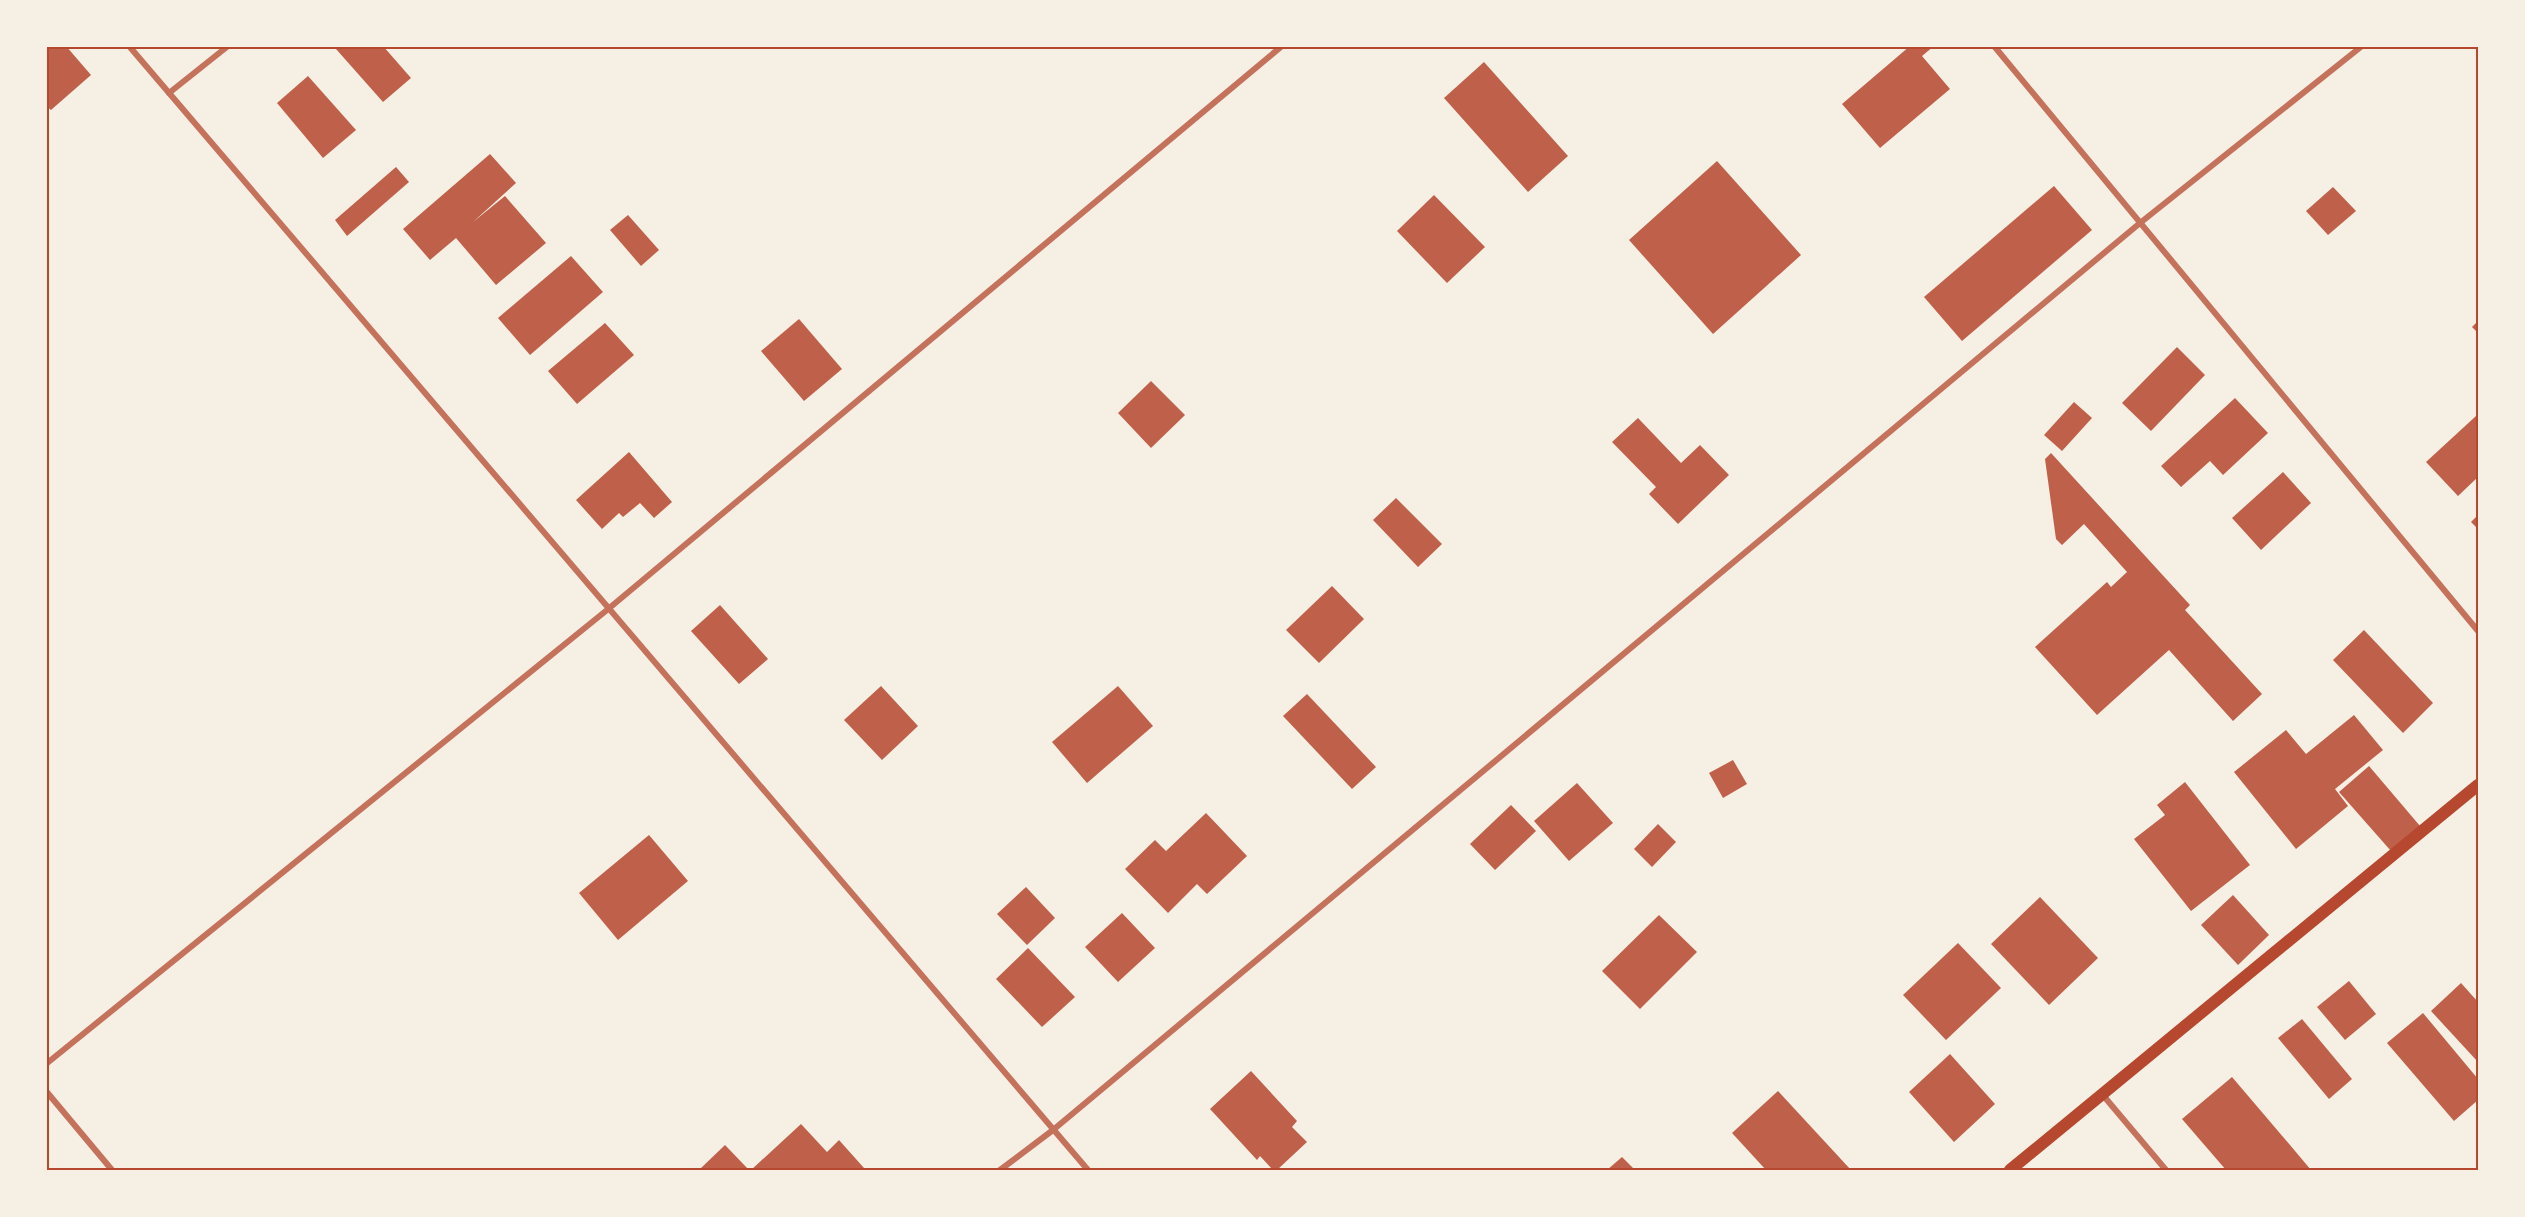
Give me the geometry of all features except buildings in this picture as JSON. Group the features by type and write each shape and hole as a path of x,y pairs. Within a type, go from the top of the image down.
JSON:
{"main road":[{"path":"2010,1170 2478,785"}],"street":[{"path":"129,46 607,610 1088,1170"},
{"path":"169,93 228,46"},
{"path":"1994,46 2478,631"},
{"path":"1000,1170 1053,1130 2140,223 2362,46"},
{"path":"46,1064 607,610 1277,48"},
{"path":"46,1091 112,1170"},
{"path":"2102,1094 2166,1170"}]}
